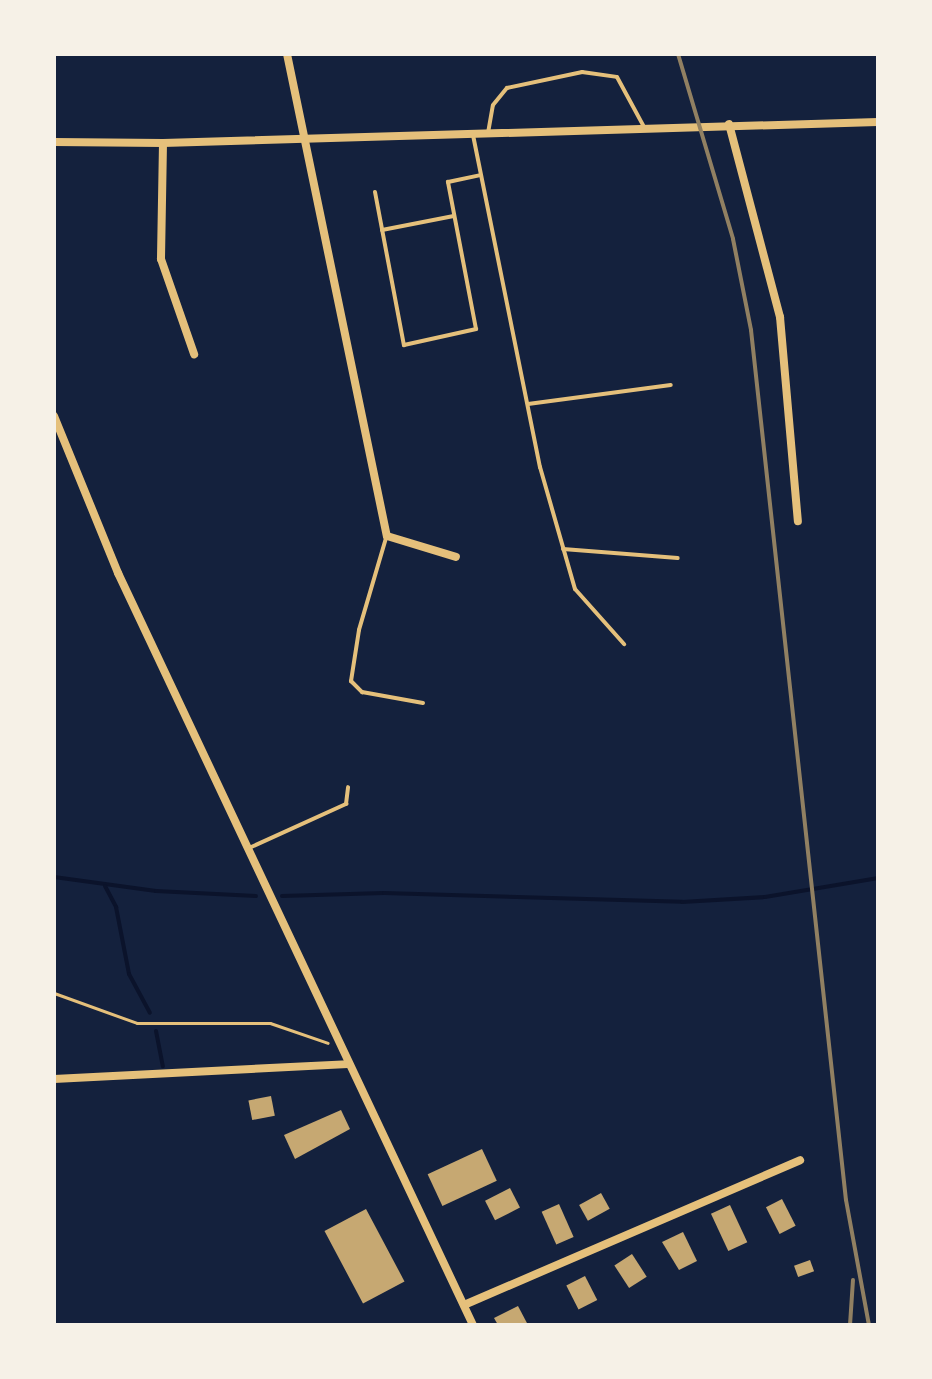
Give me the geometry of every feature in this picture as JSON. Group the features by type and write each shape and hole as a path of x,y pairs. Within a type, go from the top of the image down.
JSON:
{"street":[{"path":"287,54 387,536 456,557"},
{"path":"54,142 163,143 878,122"},
{"path":"729,124 780,317 798,521"},
{"path":"163,143 161,259 194,354"},
{"path":"54,416 118,573 473,1325"},
{"path":"54,1079 348,1064"},
{"path":"464,1305 800,1160"}],"lane":[{"path":"488,133 493,105 507,88 582,72 617,77 644,127"},
{"path":"472,133 528,404 563,549 575,589 624,644"},
{"path":"375,192 404,345 476,329 448,182 480,175"},
{"path":"382,230 454,216"},
{"path":"528,404 671,385"},
{"path":"387,536 359,630 351,681 362,692 423,703"},
{"path":"563,549 678,558"},
{"path":"247,849 346,804 348,787"}],"path":[{"path":"54,993 137,1023 270,1023 302,1031 319,1043 337,1041"}],"building":[{"path":"271,1096 275,1116 252,1120 248,1100"},
{"path":"341,1110 350,1129 295,1159 284,1135"},
{"path":"482,1149 497,1181 442,1206 428,1174"},
{"path":"510,1188 520,1208 495,1220 485,1201"},
{"path":"601,1193 610,1209 588,1221 579,1205"},
{"path":"782,1199 796,1226 780,1234 766,1207"},
{"path":"559,1204 574,1237 556,1245 542,1212"},
{"path":"730,1205 747,1242 728,1251 711,1214"},
{"path":"366,1209 404,1281 363,1303 325,1231"},
{"path":"683,1232 697,1261 679,1270 662,1242"},
{"path":"632,1254 647,1277 629,1288 614,1265"},
{"path":"810,1260 814,1271 798,1277 794,1266"},
{"path":"585,1276 597,1300 579,1310 566,1286"},
{"path":"518,1306 528,1325 498,1325 494,1318"}],"waterway":[{"path":"54,877 156,891 256,896"},
{"path":"282,896 384,893 682,902 765,897 878,878"},
{"path":"105,886 116,907 129,974 150,1013"},
{"path":"156,1031 163,1066"}],"railway":[{"path":"678,54 733,239 751,330 846,1200 869,1325"},
{"path":"850,1325 853,1280"}]}
